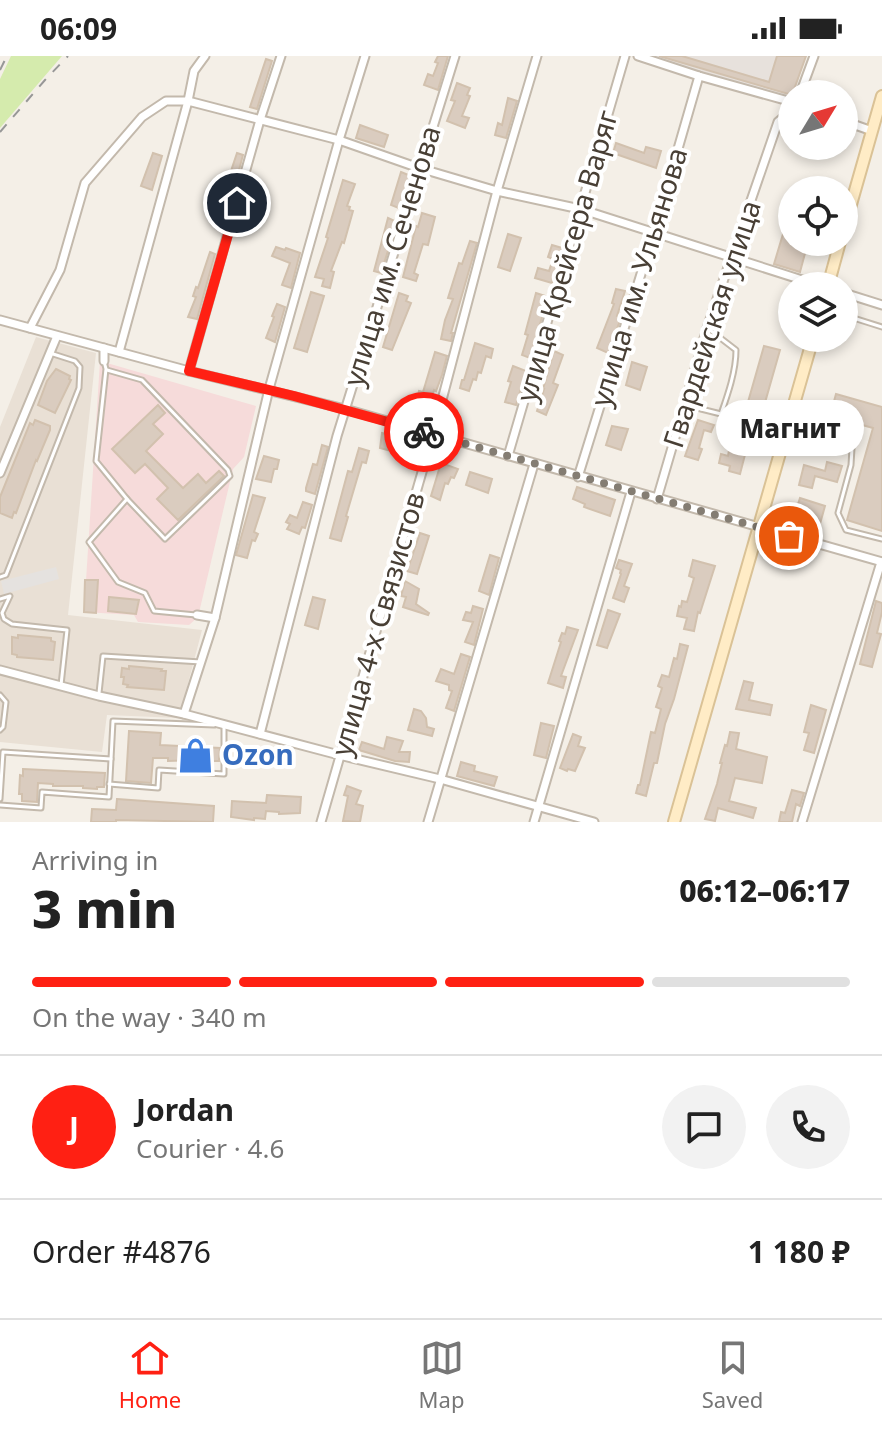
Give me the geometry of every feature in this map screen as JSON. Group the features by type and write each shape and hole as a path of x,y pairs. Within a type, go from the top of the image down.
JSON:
{"main road":[{"path":"858,180 882,96"},
{"path":"674,822 809,352"}],"street":[{"path":"189,371 281,56"},
{"path":"184,714 215,618 269,389 365,56"},
{"name":"улица им. Сеченова","path":"260,734 345,409 455,56"},
{"name":"улица 4-х Связистов","path":"321,822 433,434 497,191 537,56"},
{"name":"улица Крейсера Варяг","path":"508,456 625,56"},
{"path":"638,56 778,98"},
{"path":"805,80 814,56"},
{"path":"119,352 194,71 201,57"},
{"name":"улица им. Ульянова","path":"578,477 699,76"},
{"path":"30,328 60,270 85,183 142,117 166,101 188,101 339,140 419,168 497,191 580,209 778,272"},
{"name":"Гвардейская улица","path":"657,499 707,328 778,122"},
{"path":"858,126 872,131"},
{"path":"858,297 882,305"},
{"path":"0,320 345,409 881,562 802,822"},
{"path":"0,473 57,336"},
{"path":"104,348 105,365"},
{"path":"428,822 534,464"},
{"path":"534,822 631,492"},
{"path":"197,615 215,618"},
{"path":"0,670 440,779 594,822"}],"lane":[{"path":"858,319 882,327"},
{"path":"685,405 721,414 724,406 736,350 707,328"},
{"path":"0,577 6,575 79,388 80,367 75,361 50,353"},
{"path":"105,365 142,380 228,470 230,476 165,539 96,461 105,365"},
{"path":"790,420 842,436 852,448 851,465 838,513 846,530 882,539"},
{"path":"127,499 89,542 118,582 145,593 154,611 197,615"},
{"path":"0,599 10,596 2,613 4,619 12,624 67,630 61,685"},
{"path":"99,696 103,656 201,662"},
{"path":"0,695 6,702 0,730"},
{"path":"0,805 41,808 42,792 109,797 109,784 113,721 224,725 224,774 159,770 158,788 109,784"},
{"path":"0,799 3,752 111,759"}],"shaded area":[{"path":"649,56 806,56 798,80 778,80 778,95"},
{"path":"36,337 96,353 68,615 202,630 179,718 107,715 102,752 0,742 0,427"},
{"path":"100,361 256,406 244,457 233,469 198,617 189,625 138,622 134,615 84,612"},
{"path":"56,567 59,579 4,594 1,581"}],"green space":[{"path":"11,56 62,56 0,128 0,79"}],"building":[{"path":"438,56 448,56 438,90 424,85 428,74 433,76"},
{"path":"659,56 682,56 769,82 777,56 806,56 797,80 778,80 778,91"},
{"path":"266,59 272,61 257,109 250,107"},
{"path":"457,83 470,88 462,116 469,118 465,128 447,121 455,101 451,100"},
{"path":"508,98 517,101 506,138 495,135 498,123 502,125"},
{"path":"360,125 388,135 384,147 356,138"},
{"path":"616,143 644,153 646,147 661,151 656,168 613,153"},
{"path":"153,153 162,156 152,190 141,186"},
{"path":"237,153 243,155 233,193 224,189 226,184 220,182 222,175 229,177"},
{"path":"401,172 411,176 401,209 391,205"},
{"path":"343,180 355,184 347,206 353,211 344,243 331,271 334,272 330,288 322,286 324,279 315,277"},
{"path":"422,213 435,217 428,245 423,244 414,273 418,275 416,281 403,277"},
{"path":"388,218 397,222 381,273 374,271"},
{"path":"508,234 521,238 510,271 498,267"},
{"path":"470,241 477,243 451,341 441,339 453,299 448,298"},
{"path":"552,245 562,248 552,283 535,278 538,268 549,271 553,259 548,257"},
{"path":"276,247 300,253 291,288 282,285 290,263 272,256"},
{"path":"778,251 778,256 804,256 800,272 774,264"},
{"path":"210,252 215,254 197,319 188,317 196,297 193,296 196,287"},
{"path":"616,289 625,291 617,316 621,318 608,353 597,348 614,304"},
{"path":"311,292 324,296 307,352 294,348"},
{"path":"399,293 408,296 406,301 411,303 392,350 383,347"},
{"path":"536,293 548,297 530,358 522,355"},
{"path":"277,304 285,307 275,342 266,338"},
{"path":"475,343 493,349 491,358 486,356 481,373 478,372 476,380 473,379 469,391 460,388"},
{"path":"764,346 778,350 756,434 753,433 748,443 740,474 729,471 730,466 719,463 721,454 728,456 729,450 734,451 738,446 743,430 740,430"},
{"path":"554,351 563,355 553,383 558,385 546,415 537,411"},
{"path":"435,352 447,356 426,424 412,419 419,391 423,392"},
{"path":"632,362 647,367 640,390 626,385"},
{"path":"513,366 526,371 516,405 505,402"},
{"path":"56,369 70,376 71,380 55,413 38,405 47,381"},
{"path":"836,394 882,407 882,531 847,520 873,428 830,416"},
{"path":"158,405 165,413 153,424 163,434 146,451 183,488 198,474 206,483 219,471 224,476 178,520 157,499 168,488 145,464 135,473 112,449"},
{"path":"35,420 50,426 50,430 12,518 0,513 0,497 30,423 33,425"},
{"path":"698,420 714,425 711,432 704,430 698,460 685,456"},
{"path":"612,426 628,429 621,450 606,445"},
{"path":"382,433 420,443 417,451 397,444 395,452 380,448"},
{"path":"322,445 328,447 315,494 306,491 306,488"},
{"path":"359,448 369,451 366,463 362,462 341,541 330,538 348,471 352,472"},
{"path":"264,456 279,460 271,482 256,479"},
{"path":"827,462 842,466 837,482 815,476 812,488 799,485 804,465 825,471"},
{"path":"441,463 458,469 454,478 445,483 440,500 431,496"},
{"path":"470,472 492,479 488,493 466,485"},
{"path":"577,487 615,500 610,516 584,507 585,504 573,499"},
{"path":"253,495 265,498 254,532 258,534 255,541 252,540 247,558 236,555"},
{"path":"800,498 825,506 818,531 792,523"},
{"path":"303,502 312,505 305,528 302,527 299,534 287,529 290,524 286,522 290,515 297,518"},
{"path":"420,533 429,536 417,574 407,571"},
{"path":"490,555 499,558 489,595 479,591"},
{"path":"619,560 632,564 624,586 629,588 624,602 613,598 621,574 621,570 616,568"},
{"path":"693,560 715,566 694,631 684,629 687,618 677,616 682,601 687,602 694,578 689,576"},
{"path":"85,580 98,580 96,613 84,612"},
{"path":"405,581 419,589 416,604 428,615 403,607 406,597 401,596"},
{"path":"109,597 139,600 136,614 108,611"},
{"path":"313,597 325,600 318,629 305,625"},
{"path":"876,601 882,603 877,633 881,634 872,667 860,664"},
{"path":"473,606 483,609 474,645 465,642 473,622 463,620 466,612 471,613"},
{"path":"608,610 620,614 607,648 597,645"},
{"path":"567,627 578,630 561,676 566,677 563,688 548,683 559,641"},
{"path":"18,635 51,638 55,642 53,660 12,654 12,637 18,638"},
{"path":"680,644 688,646 646,796 636,793 651,732 655,733 661,709 656,707 662,688 658,686 662,675 669,677"},
{"path":"461,654 470,657 454,711 446,708 452,691 449,685 436,681 441,669 454,674"},
{"path":"129,666 166,671 164,690 127,687 123,684 124,677 121,677 122,668 129,669"},
{"path":"744,681 753,683 749,700 772,705 770,715 736,709"},
{"path":"811,705 826,710 814,753 804,750 809,733 804,732"},
{"path":"414,709 421,711 427,727 434,729 432,736 408,730"},
{"path":"541,723 554,726 546,758 534,755"},
{"path":"129,731 161,733 160,745 220,748 219,761 198,763 198,760 153,758 151,783 126,781"},
{"path":"730,732 739,733 736,749 767,757 762,783 735,778 729,801 756,808 753,818 718,808 715,821 705,819 717,784"},
{"path":"573,734 581,737 578,746 585,748 575,771 567,771 560,768"},
{"path":"387,737 403,741 399,752 410,752 409,762 359,750 362,742 384,749"},
{"path":"461,762 475,766 474,771 497,777 494,786 457,776"},
{"path":"23,769 105,773 104,787 97,789 38,783 37,802 22,801 22,794 19,794"},
{"path":"347,786 361,791 356,804 363,806 360,822 343,821"},
{"path":"792,790 804,793 800,806 796,804 792,822 779,822 781,812 785,813"},
{"path":"267,795 301,797 300,813 266,811 265,819 254,820 231,817 232,801 266,803"},
{"path":"117,799 214,806 213,822 91,822 92,809 116,810"}],"railway":[{"path":"0,70 7,56"},
{"path":"0,132 68,56"}],"way so far":[{"path":"424,432 789,536"}],"place":[{"name":"Магнит","path":"789,536"},
{"name":"Ozon","path":"196,755"}],"route":[{"path":"237,203 189,371 424,432"}]}
